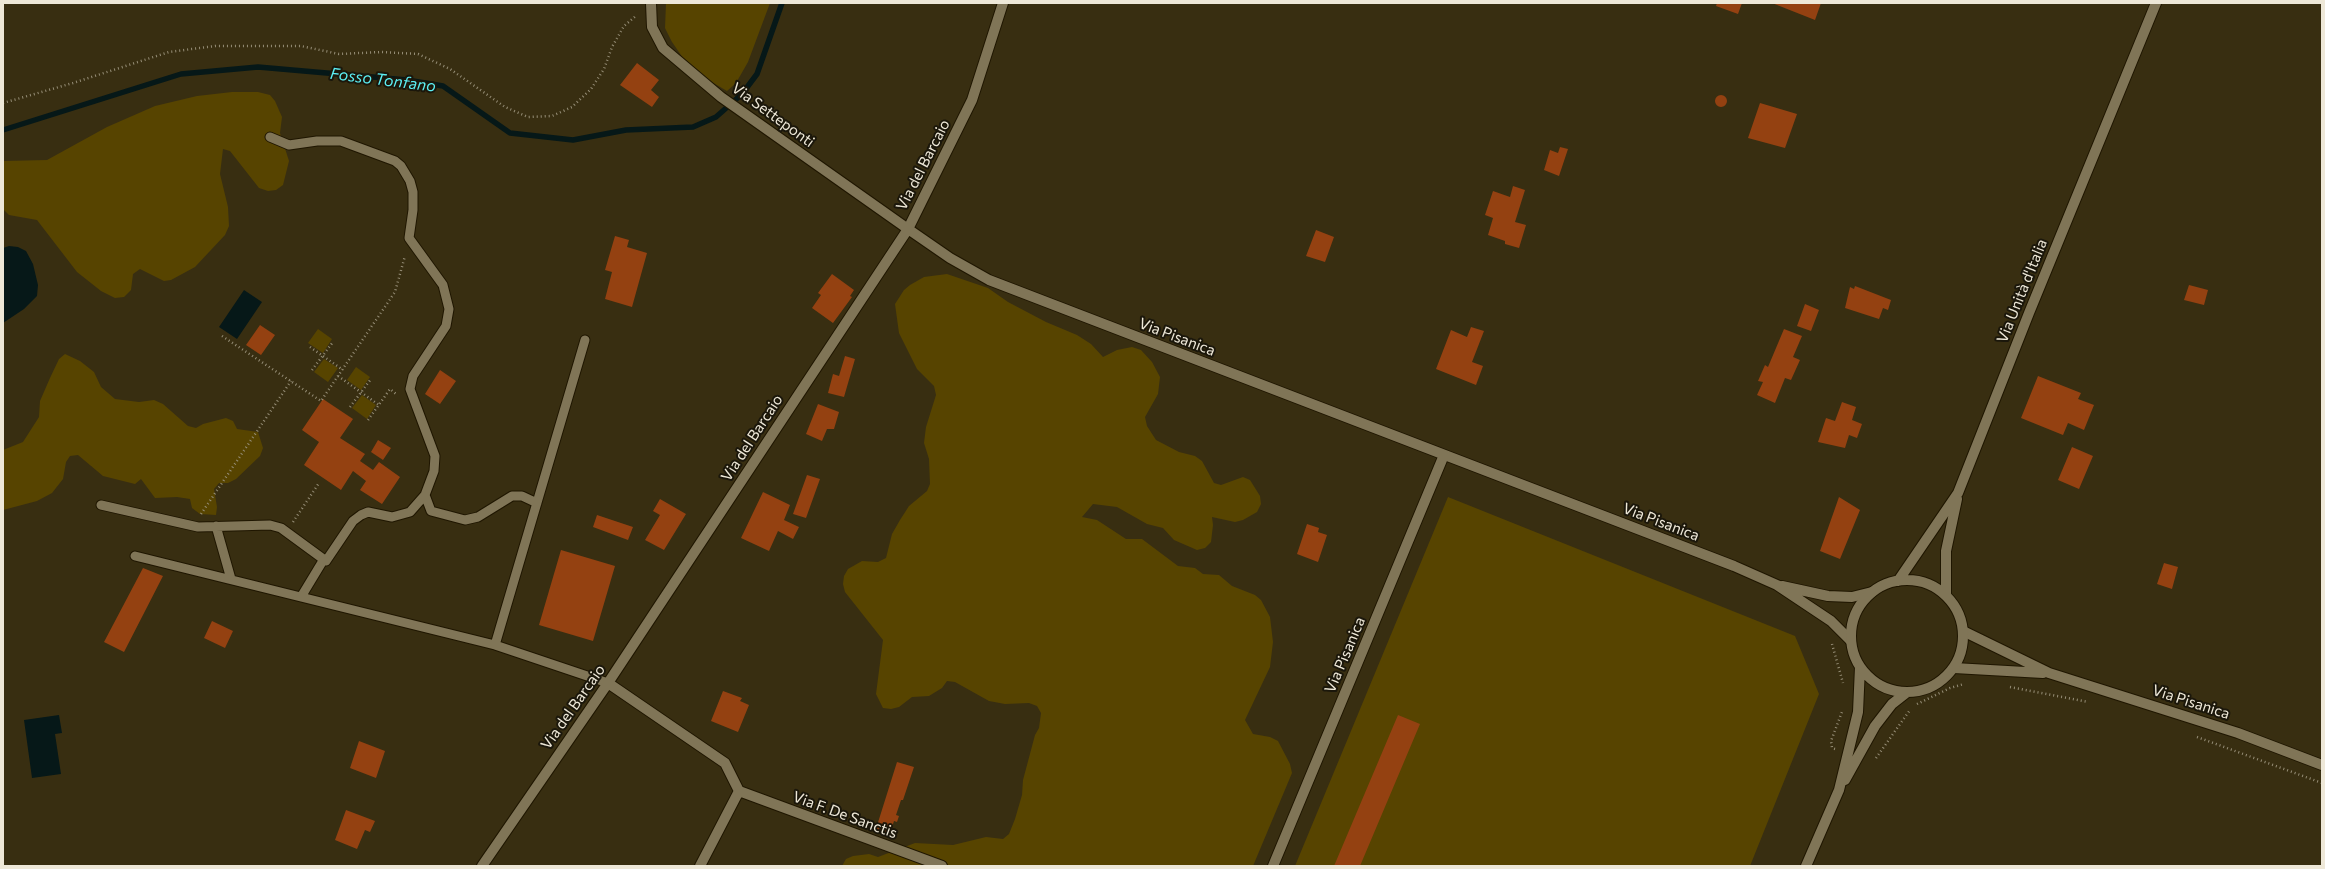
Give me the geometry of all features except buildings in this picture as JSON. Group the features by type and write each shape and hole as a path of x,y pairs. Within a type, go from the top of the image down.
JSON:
{"street":[{"name":"Via del Barcaio","path":"482,866 608,683 908,229 972,100 1003,3"},
{"name":"Via Unità d'Italia","path":"1898,581 1958,493 2029,313 2156,3"},
{"name":"Via Setteponti","path":"650,5 652,27 663,48 721,97 908,229"},
{"name":"Via Pisanica","path":"908,229 950,258 989,280 1734,566 1777,585 1831,621 1851,641"},
{"name":"Via Pisanica","path":"1273,866 1444,455"},
{"path":"1946,596 1946,551 1958,493"},
{"path":"1908,580 1928,584 1946,596 1954,606 1963,631 1962,651 1954,668 1944,679 1933,686 1920,691 1906,693 1885,688 1867,675 1860,667 1854,654 1851,641 1855,617 1860,606 1872,592 1884,585 1898,581 1908,580"},
{"name":"Via Pisanica","path":"1777,585 1828,596 1852,597 1872,592"},
{"name":"Via Pisanica","path":"1963,631 2049,673 2238,733 2322,765"},
{"path":"1806,866 1851,759 1858,712 1860,667"},
{"name":"Via Pisanica","path":"1954,668 2049,673"},
{"path":"608,683 725,763 739,791 700,866"},
{"path":"1851,759 1892,704 1906,693"},
{"name":"Via F. De Sanctis","path":"739,791 942,866"}],"lane":[{"path":"270,138 289,145 316,141 342,141 395,161 401,166 410,181 413,192 413,210 409,238 443,285 449,309 446,326 413,376 410,389 435,456 434,471 425,495 410,512"},
{"path":"495,645 585,340"},
{"path":"425,495 431,511"},
{"path":"101,506 192,526 270,525 286,532 326,561 353,521 368,512 392,517 410,512 431,511 465,520 478,517 512,496 522,496 537,503"},
{"path":"216,526 230,580"},
{"path":"135,556 495,645 608,683"},
{"path":"301,597 324,559"}],"path":[{"path":"3,103 73,83 169,52 215,46 301,46 339,54 382,52 418,54 450,69 505,107 528,117 552,116 572,107 591,89 604,69 612,47 624,26 650,5"},
{"path":"222,336 321,401 395,292 409,238"},
{"path":"312,370 333,342"},
{"path":"310,347 343,370"},
{"path":"338,376 379,405"},
{"path":"350,407 371,379"},
{"path":"192,526 291,381"},
{"path":"368,420 390,389 418,409"},
{"path":"286,532 319,483"},
{"path":"1832,642 1842,675 1844,689"},
{"path":"1843,707 1831,741 1832,748 1868,768 1914,706 1950,688 1966,684"},
{"path":"2007,687 2092,703"},
{"path":"2194,736 2322,783"}],"shaded area":[{"path":"666,3 770,3 748,62 736,83 727,91 705,78 683,58 672,42 665,28"},
{"path":"232,92 258,92 270,95 275,101 282,117 280,133 289,161 283,185 276,190 268,191 259,188 230,151 223,149 220,174 228,207 229,226 225,235 195,267 171,280 164,281 140,269 133,274 131,290 124,297 115,298 101,291 77,272 37,220 9,215 3,209 3,161 47,160 107,127 155,106 197,96"},
{"path":"9,246 18,247 26,251 33,264 38,285 37,296 24,309 3,323 3,248"},
{"path":"947,274 988,288 1008,302 1046,322 1077,335 1091,344 1103,357 1117,350 1132,347 1141,350 1152,362 1160,377 1158,394 1145,417 1147,426 1156,440 1179,452 1195,456 1202,461 1214,483 1221,485 1243,477 1250,480 1260,496 1261,504 1257,512 1243,520 1235,522 1212,517 1213,525 1211,542 1205,548 1197,550 1174,540 1163,528 1147,524 1117,507 1093,504 1082,517 1097,520 1126,539 1142,539 1178,566 1195,568 1203,574 1219,575 1232,586 1255,595 1261,600 1270,617 1273,642 1270,667 1245,720 1253,734 1270,737 1278,741 1290,764 1292,773 1253,866 842,866 846,859 853,856 869,854 878,857 915,843 953,845 986,837 1003,839 1009,834 1015,819 1022,795 1023,780 1035,735 1039,728 1041,713 1037,706 1029,703 1005,704 989,701 955,682 947,681 942,688 929,696 912,697 899,707 891,709 883,708 876,694 883,640 845,592 843,584 844,576 848,569 862,561 878,562 886,558 892,534 900,520 909,506 927,491 930,484 929,459 924,443 926,427 936,395 934,386 917,369 899,333 895,304 904,290 910,285 924,277"},
{"path":"244,290 262,302 237,339 219,327"},
{"path":"318,329 332,339 323,353 308,343"},
{"path":"65,354 80,361 94,372 101,387 115,399 139,402 154,400 163,404 188,426 196,428 203,424 226,418 233,421 237,429 258,432 263,448 260,456 236,479 228,483 219,483 214,489 217,507 216,515 200,514 192,508 190,499 177,497 155,498 141,479 135,484 103,476 78,455 70,456 66,462 63,479 52,493 37,501 3,510 3,450 23,442 39,417 40,401 59,359"},
{"path":"324,359 338,368 328,382 314,372"},
{"path":"356,367 370,377 361,390 347,380"},
{"path":"362,395 376,405 367,419 352,408"},
{"path":"1448,497 1795,636 1819,694 1750,866 1295,866"},
{"path":"59,715 62,733 55,734 61,774 32,778 24,720"}],"waterway":[{"name":"Fosso Tonfano","path":"3,130 181,74 258,67 407,80 443,86 510,133 573,140 626,130 693,127 716,117 742,94 757,74 782,3"}]}
